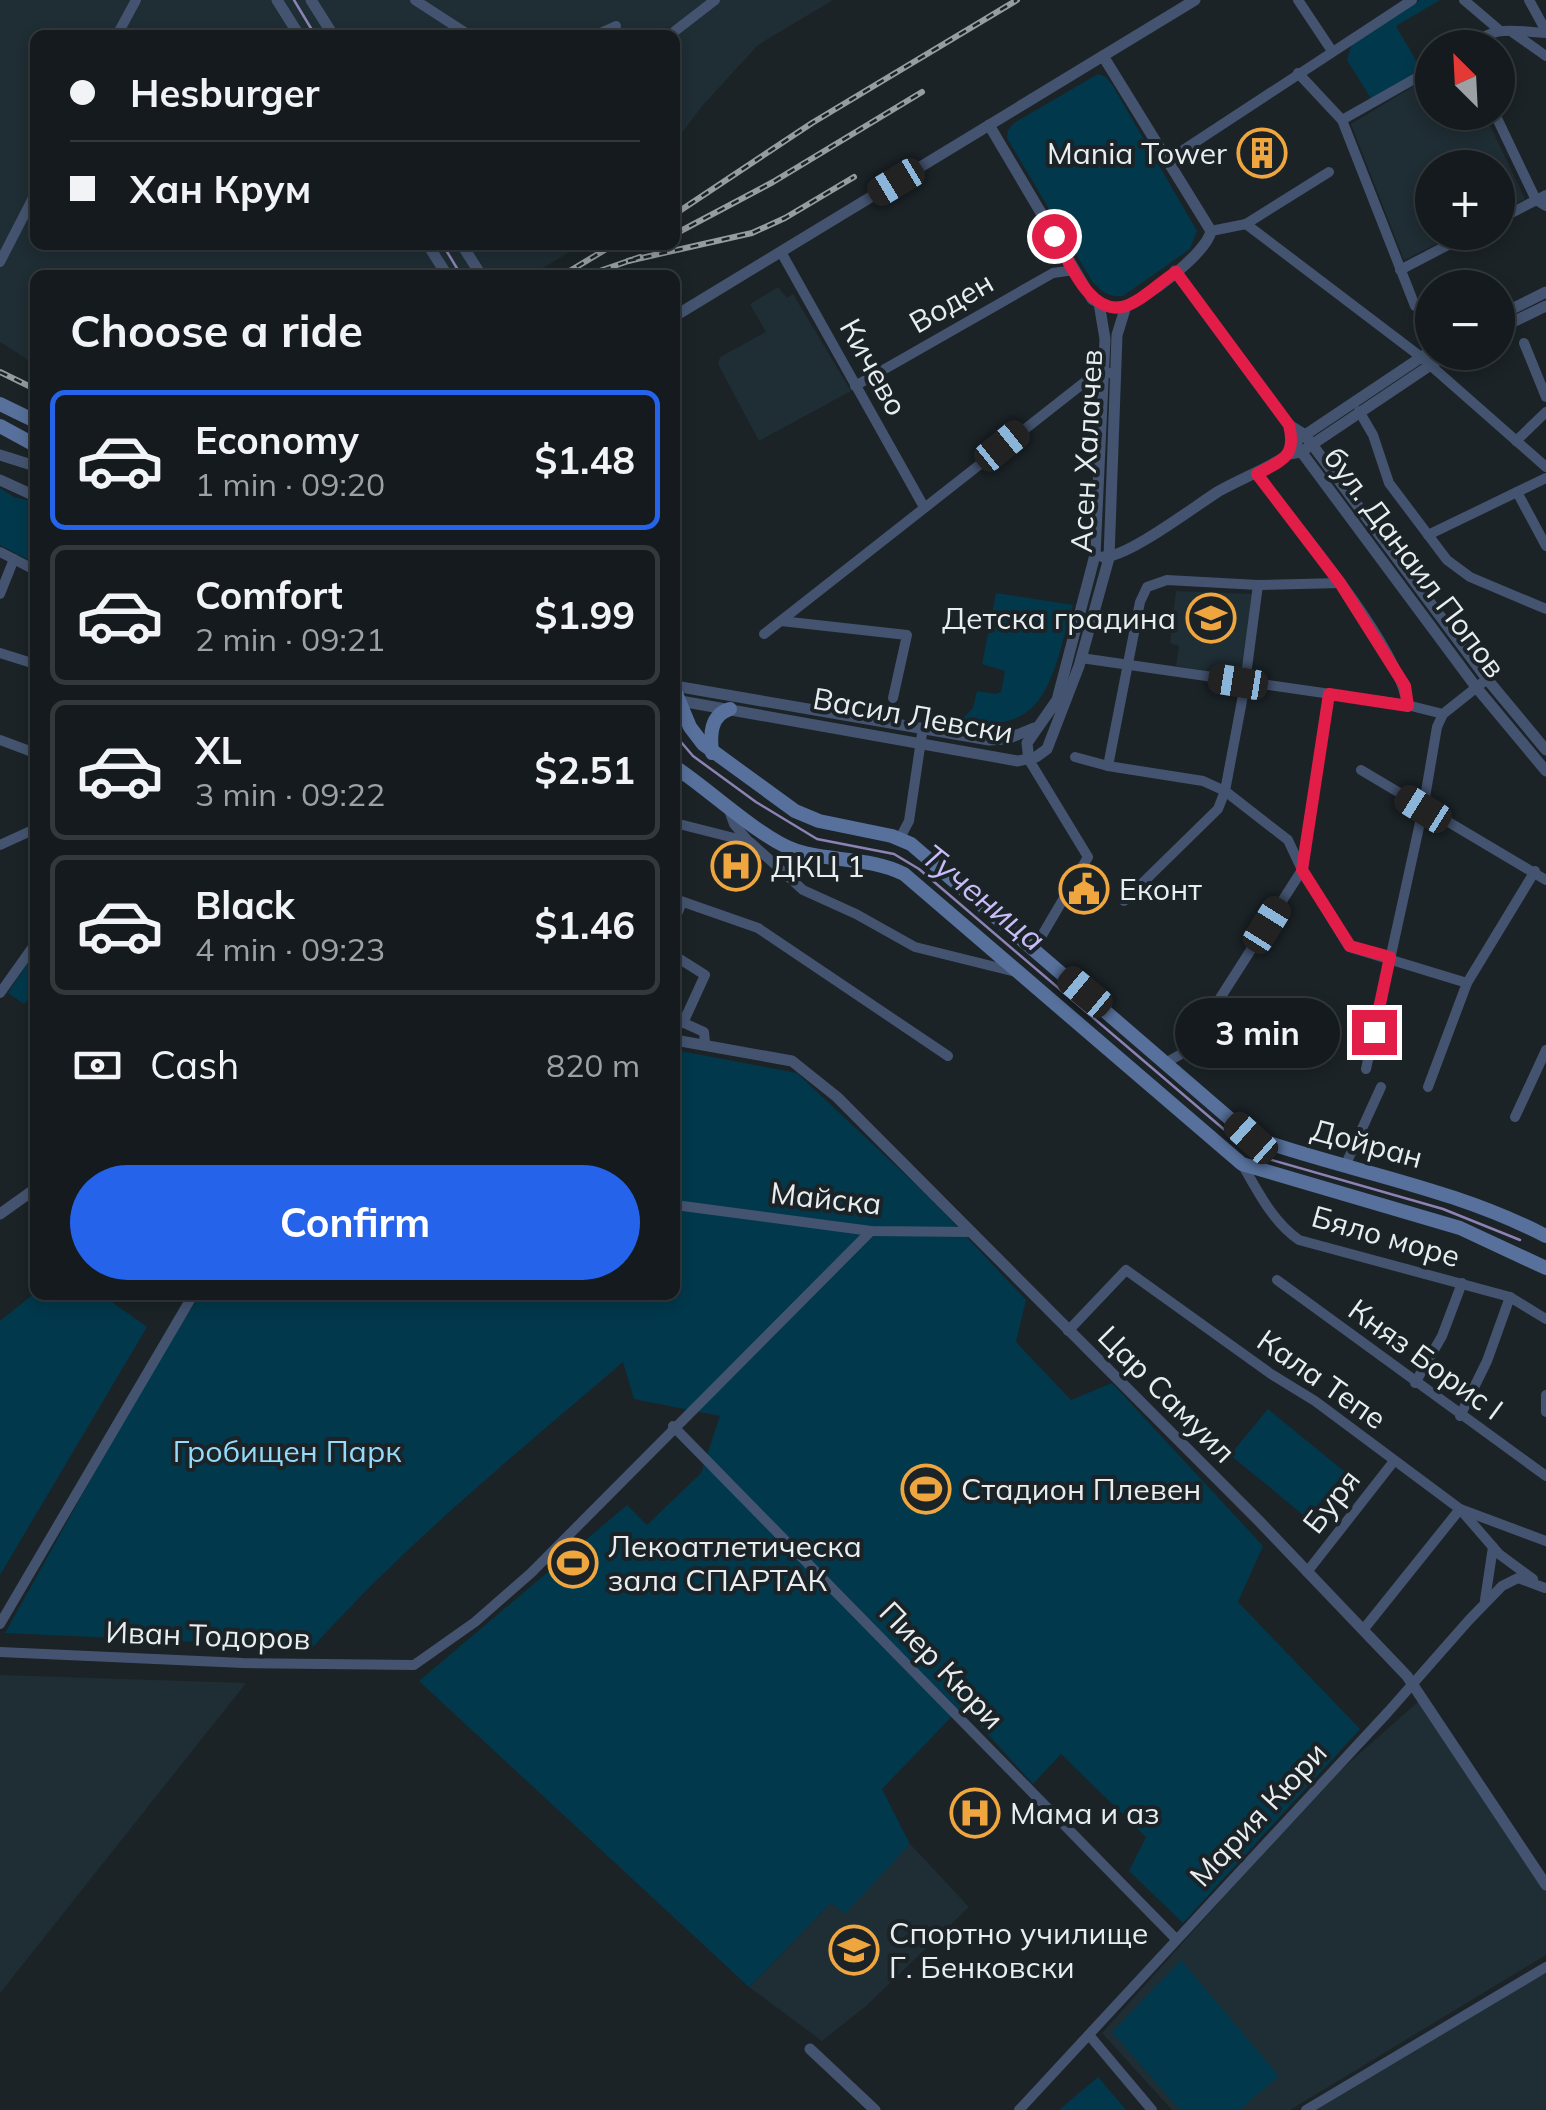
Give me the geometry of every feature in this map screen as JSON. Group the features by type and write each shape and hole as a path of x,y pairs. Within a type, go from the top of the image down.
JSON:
{"main road":[{"path":"0,404 30,419"},
{"path":"0,426 30,442"},
{"name":"Дойран","path":"680,703 695,735 712,752 806,818 900,838 1034,948 1251,1138 1447,1193 1546,1236"},
{"path":"712,752 713,724 720,712 730,709"},
{"name":"Дойран","path":"680,770 762,832 795,850 889,866 904,874 1242,1164 1460,1228 1546,1268"}],"street":[{"path":"121,30 136,0"},
{"path":"278,0 296,30"},
{"path":"311,0 330,30"},
{"path":"415,0 461,30"},
{"path":"676,30 715,0"},
{"path":"680,313 1195,0"},
{"path":"1298,0 1332,51"},
{"path":"1168,160 1412,0"},
{"path":"1464,0 1498,29 1505,30"},
{"path":"1515,31 1546,32 1529,0"},
{"path":"607,30 616,26"},
{"path":"1515,33 1546,56"},
{"path":"989,125 1092,299 1117,308 1126,306 1176,272 1207,243 1211,231 1103,56"},
{"path":"1298,73 1342,120 1415,306"},
{"path":"1342,120 1415,79"},
{"path":"1504,130 1543,200 1515,212"},
{"path":"1211,231 1246,224 1329,172"},
{"path":"0,262 30,204"},
{"path":"1246,224 1415,348"},
{"path":"1400,270 1438,250"},
{"name":"Кичево","path":"780,252 924,508"},
{"name":"Воден","path":"856,386 1054,273 1074,270"},
{"name":"бул. Данаил Попов","path":"1176,272 1289,425 1300,446 1546,771"},
{"path":"1515,308 1546,292"},
{"name":"Асен Халачев","path":"1100,303 1110,372 1110,558 1082,658 1051,744 1030,760 1027,743 1057,700 1095,556 1110,372 1118,326 1126,306"},
{"path":"1515,322 1546,306"},
{"path":"1524,343 1546,397"},
{"path":"1095,556 1110,558 1220,491 1257,474 1415,366"},
{"path":"1300,446 1359,411 1415,367"},
{"path":"1442,370 1546,466"},
{"path":"764,634 1095,374 1110,372"},
{"path":"1359,411 1373,436 1389,483 1460,570 1546,609"},
{"path":"1516,441 1546,412"},
{"path":"6,457 30,464"},
{"path":"1257,474 1340,583 1405,686 1408,706"},
{"path":"1428,534 1546,478"},
{"path":"0,480 30,495"},
{"path":"1517,492 1546,546"},
{"path":"0,552 30,567"},
{"path":"0,594 14,559"},
{"path":"1108,766 1140,602 1147,588 1168,580 1258,585 1340,583"},
{"path":"1124,900 1218,810 1225,792 1245,683 1258,585"},
{"path":"780,621 907,635 893,698"},
{"path":"0,653 30,662"},
{"path":"1082,658 1443,714"},
{"path":"1366,1069 1437,727 1443,714 1481,683"},
{"name":"бул. Данаил Попов","path":"1481,683 1546,750"},
{"path":"1215,1006 1302,870 1329,694"},
{"name":"Васил Левски","path":"680,695 997,740 1025,734 1045,719"},
{"name":"Васил Левски","path":"680,695 730,709 1030,760 1088,857 1034,948"},
{"path":"900,838 909,821 923,727"},
{"path":"0,740 30,751"},
{"path":"1075,758 1203,781 1225,792 1288,840 1302,870 1350,946 1467,983"},
{"path":"1361,770 1546,880"},
{"path":"728,804 734,824 803,890 915,947 1024,974"},
{"path":"680,823 750,842"},
{"path":"0,847 30,832"},
{"path":"1428,1087 1467,983 1535,872"},
{"path":"680,902 758,928 948,1056"},
{"path":"0,993 30,951"},
{"path":"680,959 705,975 680,1019"},
{"path":"1167,1062 1208,1039 1227,1018"},
{"path":"680,1021 704,1032 705,1043"},
{"name":"Цар Самуил","path":"680,1040 792,1061 837,1097 1413,1683 1546,1885"},
{"path":"1515,1117 1546,1050"},
{"path":"1345,1166 1381,1087"},
{"name":"Бяло море","path":"1242,1164 1274,1216 1300,1240 1325,1250 1510,1297 1546,1319"},
{"path":"0,1214 30,1193"},
{"name":"Майска","path":"680,1206 871,1231 972,1232"},
{"path":"673,1426 871,1231"},
{"name":"Кала Тепе","path":"1068,1330 1126,1270 1257,1364 1316,1401 1460,1509 1493,1547 1545,1589"},
{"name":"Княз Борис I","path":"1277,1280 1546,1476"},
{"path":"1415,1383 1442,1336 1462,1283"},
{"path":"1460,1416 1488,1361 1510,1297"},
{"path":"0,1624 190,1300"},
{"path":"1546,1395 1546,1412"},
{"name":"Иван Тодоров","path":"0,1652 242,1663 414,1665 475,1622 531,1573 673,1426"},
{"name":"Пиер Кюри","path":"673,1426 1176,1939"},
{"name":"Буря","path":"1307,1572 1394,1461"},
{"path":"1363,1630 1460,1509 1546,1542"},
{"path":"1484,1603 1493,1547"},
{"name":"Мария Кюри","path":"1019,2110 1484,1603 1502,1586 1518,1578 1545,1589"},
{"path":"1306,2110 1546,1967"},
{"path":"1089,2035 1152,2110"},
{"path":"810,2049 872,2109"}],"shaded area":[{"path":"0,0 833,0 758,45 680,135 680,30 30,30 30,250 573,250 539,270 30,270 30,361 0,342"},
{"path":"1415,85 1415,130 1492,130 1502,150 1415,150 1415,250 1424,250 1404,260 1351,124"},
{"path":"1515,178 1525,199 1515,204"},
{"path":"778,287 787,298 793,294 851,391 759,441 718,364 720,357 766,332 750,304"},
{"name":"Детска градина","path":"1176,591 1253,594 1240,677 1176,666 1179,646 1170,643"},
{"path":"0,1675 246,1683 0,1993"},
{"path":"1420,1700 1546,1890 1546,1955 1290,2110 1172,2110 1102,2033 1324,1785"},
{"name":"Спортно училище Г. Бенковски","path":"910,1844 969,1907 866,2006 822,2041 749,1987 831,1903 845,1913"},
{"path":"1546,1971 1546,2110 1305,2110"}],"green space":[{"path":"1420,0 1440,0 1396,26 1415,59 1415,75 1372,100 1347,60 1352,43"},
{"path":"1098,74 1113,86 1197,231 1190,249 1123,296 1106,293 1092,281 1007,138 1014,123"},
{"path":"0,488 30,501 30,560 0,545"},
{"path":"996,593 1073,605 1052,676 1030,710 1013,720 990,724 960,721 973,708 977,691 1001,692 1005,671 982,664"},
{"path":"30,960 30,997 24,1004 8,993"},
{"name":"Гробищен Парк","path":"680,1051 797,1073 930,1198 1026,1300 1016,1342 1071,1400 1112,1383 1263,1546 1238,1602 1360,1729 1183,1923 1129,1871 1146,1837 1061,1754 1033,1784 962,1706 882,1789 910,1844 845,1914 831,1903 749,1987 419,1681 627,1505 647,1525 701,1473 720,1416 634,1399 623,1362 424,1535 313,1647 5,1633 145,1382 197,1300 680,1300"},
{"path":"30,1297 109,1300 147,1327 0,1575 0,1321"},
{"path":"1268,1409 1345,1472 1307,1518 1230,1455"},
{"path":"1181,1960 1279,2076 1239,2110 1180,2110 1112,2032"},
{"path":"1098,2077 1126,2110 1059,2110"}],"waterway":[{"name":"Тученица","path":"294,0 312,30"},
{"name":"Тученица","path":"446,250 458,270"},
{"name":"Тученица","path":"680,741 693,756 756,802 817,839 894,854 919,869 1254,1155 1443,1209 1520,1240"}],"railway":[{"path":"680,211 812,123 1017,0"},
{"path":"680,231 773,182 922,92"},
{"path":"680,249 752,233 854,177"},
{"path":"571,270 605,250"},
{"path":"628,261 677,250"},
{"path":"602,270 640,257"},
{"path":"0,372 30,387"}],"place":[{"name":"Mania Tower","path":"1262,153"},
{"name":"Детска градина","path":"1211,618"},
{"name":"ДКЦ 1","path":"736,866"},
{"name":"Еконт","path":"1084,889"},
{"name":"Стадион Плевен","path":"926,1489"},
{"name":"Лекоатлетическа зала СПАРТАК","path":"573,1563"},
{"name":"Мама и аз","path":"975,1813"},
{"name":"Спортно училище Г. Бенковски","path":"854,1950"}],"route":[{"path":"1054,236 1092,299 1106,306 1126,306 1176,272 1289,425 1294,442 1289,454 1257,474 1340,583 1405,686 1408,706 1329,694 1302,870 1350,946 1360,952 1390,957 1374,1032"}]}
